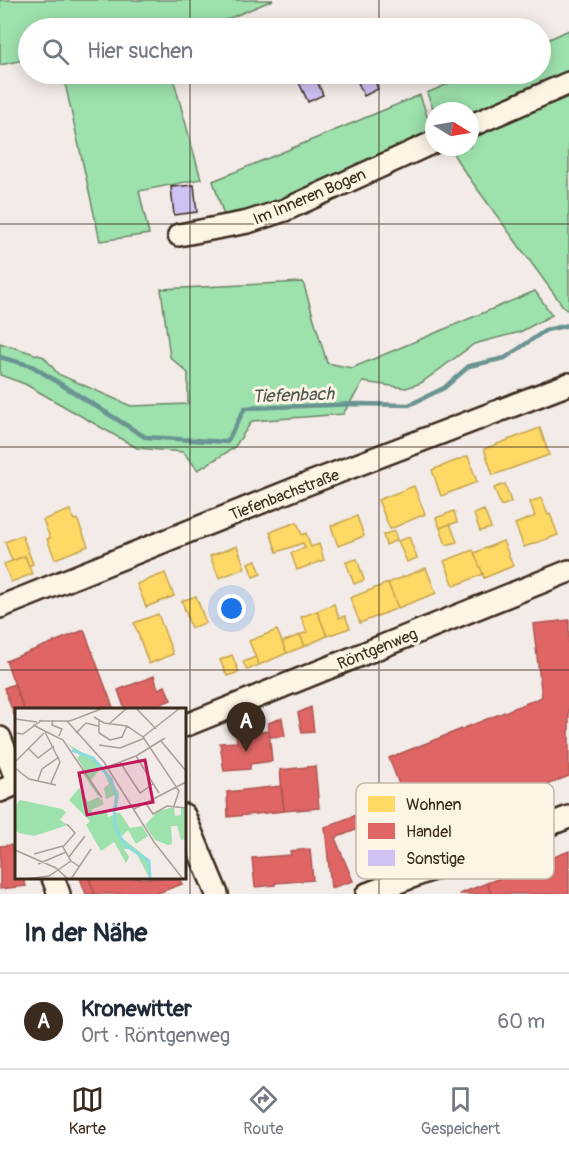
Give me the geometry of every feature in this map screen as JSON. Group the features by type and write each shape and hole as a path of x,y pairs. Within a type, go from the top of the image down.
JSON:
{"street":[{"path":"479,122 569,83"},
{"name":"Im Inneren Bogen","path":"179,235 248,222 285,210 425,146"},
{"name":"Tiefenbachstraße","path":"0,607 259,503 569,384"},
{"name":"Röntgenweg","path":"186,725 569,571"},
{"path":"0,738 15,776"},
{"path":"0,791 15,784"},
{"path":"554,823 569,817"},
{"path":"186,820 217,894"},
{"path":"53,879 59,894"},
{"path":"367,894 406,879"}],"green space":[{"path":"0,0 273,0 230,18 18,18 18,61 0,65"},
{"path":"569,30 569,79 479,118 479,102 430,102 427,93 448,84 551,84 551,38"},
{"path":"65,84 175,84 201,179 139,191 149,234 100,241"},
{"path":"569,91 569,311 565,309 455,156 479,156 479,128"},
{"path":"420,95 425,110 425,138 267,212 226,222 213,181"},
{"path":"303,282 327,363 352,368 535,291 552,315 520,332 474,344 421,383 406,388 363,382 343,414 252,421 234,448 198,470 183,452 137,448 25,384 0,375 0,343 44,357 58,374 131,406 188,404 188,373 170,357 161,289"}],"building: Wohnen":[{"path":"540,428 549,455 493,475 484,449"},
{"path":"468,456 477,482 441,496 432,470"},
{"path":"505,484 511,502 501,506 494,488"},
{"path":"414,486 425,514 390,529 378,500"},
{"path":"541,498 558,535 524,547 515,524 535,516 530,502"},
{"path":"70,510 74,520 77,519 88,546 55,559 43,520"},
{"path":"484,510 491,528 480,531 474,514"},
{"path":"454,511 457,522 440,528 436,518"},
{"path":"357,516 364,536 338,546 331,526"},
{"path":"297,522 302,535 306,533 311,547 319,544 324,560 297,570 291,553 305,548 303,543 277,552 270,532"},
{"path":"450,524 457,542 446,545 440,528"},
{"path":"394,531 397,540 386,545 383,535"},
{"path":"22,535 33,564 29,566 25,556 12,561 5,542"},
{"path":"409,537 417,558 407,562 398,541"},
{"path":"503,541 513,566 484,578 474,553"},
{"path":"237,546 245,568 219,578 210,556"},
{"path":"473,550 483,574 454,586 444,561"},
{"path":"25,556 32,574 11,582 4,564"},
{"path":"357,559 364,580 354,584 346,562"},
{"path":"256,560 261,574 253,577 248,563"},
{"path":"426,568 436,593 398,608 388,583"},
{"path":"165,573 174,596 146,607 137,584"},
{"path":"388,583 398,608 360,623 350,598"},
{"path":"196,596 206,623 191,628 182,601"},
{"path":"334,604 339,618 345,616 350,628 327,636 317,611"},
{"path":"317,611 327,636 305,646 300,635 307,632 301,617"},
{"path":"158,614 173,654 149,664 134,623"},
{"path":"277,630 287,653 259,665 249,641"},
{"path":"300,635 305,646 287,653 282,642"},
{"path":"232,655 239,672 227,676 220,660"},
{"path":"256,657 259,665 247,670 243,662"}],"building: Handel":[{"path":"569,620 569,776 552,783 399,783 389,758 542,697 533,624"},
{"path":"84,630 113,708 23,708 6,661"},
{"path":"154,676 158,689 165,686 171,700 151,708 124,708 118,690"},
{"path":"14,684 23,708 15,708 15,717 4,688"},
{"path":"311,707 314,732 302,733 298,713"},
{"path":"282,718 285,736 270,737 268,723"},
{"path":"269,731 272,761 250,764 250,769 224,771 220,743 237,742 236,734"},
{"path":"315,766 319,808 284,811 280,770"},
{"path":"281,786 284,811 228,817 227,792"},
{"path":"356,815 356,830 335,838 353,881 331,888 325,827"},
{"path":"11,845 15,857 15,879 23,879 26,886 0,889 0,846"},
{"path":"310,849 313,880 255,887 252,858 291,855 290,851"},
{"path":"569,851 569,894 491,894 487,883 497,879 554,879 554,857"},
{"path":"80,879 89,879 95,894 86,894"},
{"path":"89,879 180,879 182,884 155,894 95,894"},
{"path":"487,883 491,894 459,894"}],"building: Sonstige":[{"path":"300,84 318,84 323,95 308,102"},
{"path":"359,84 376,84 378,89 364,96"},
{"path":"194,185 197,212 174,215 171,187"}],"waterway":[{"name":"Tiefenbach","path":"0,357 32,366 145,437 227,442 245,408 359,404 409,405 444,388 469,366 505,358 546,330 569,325"}],"place":[{"name":"Kronewitter","path":"246,752"}]}
